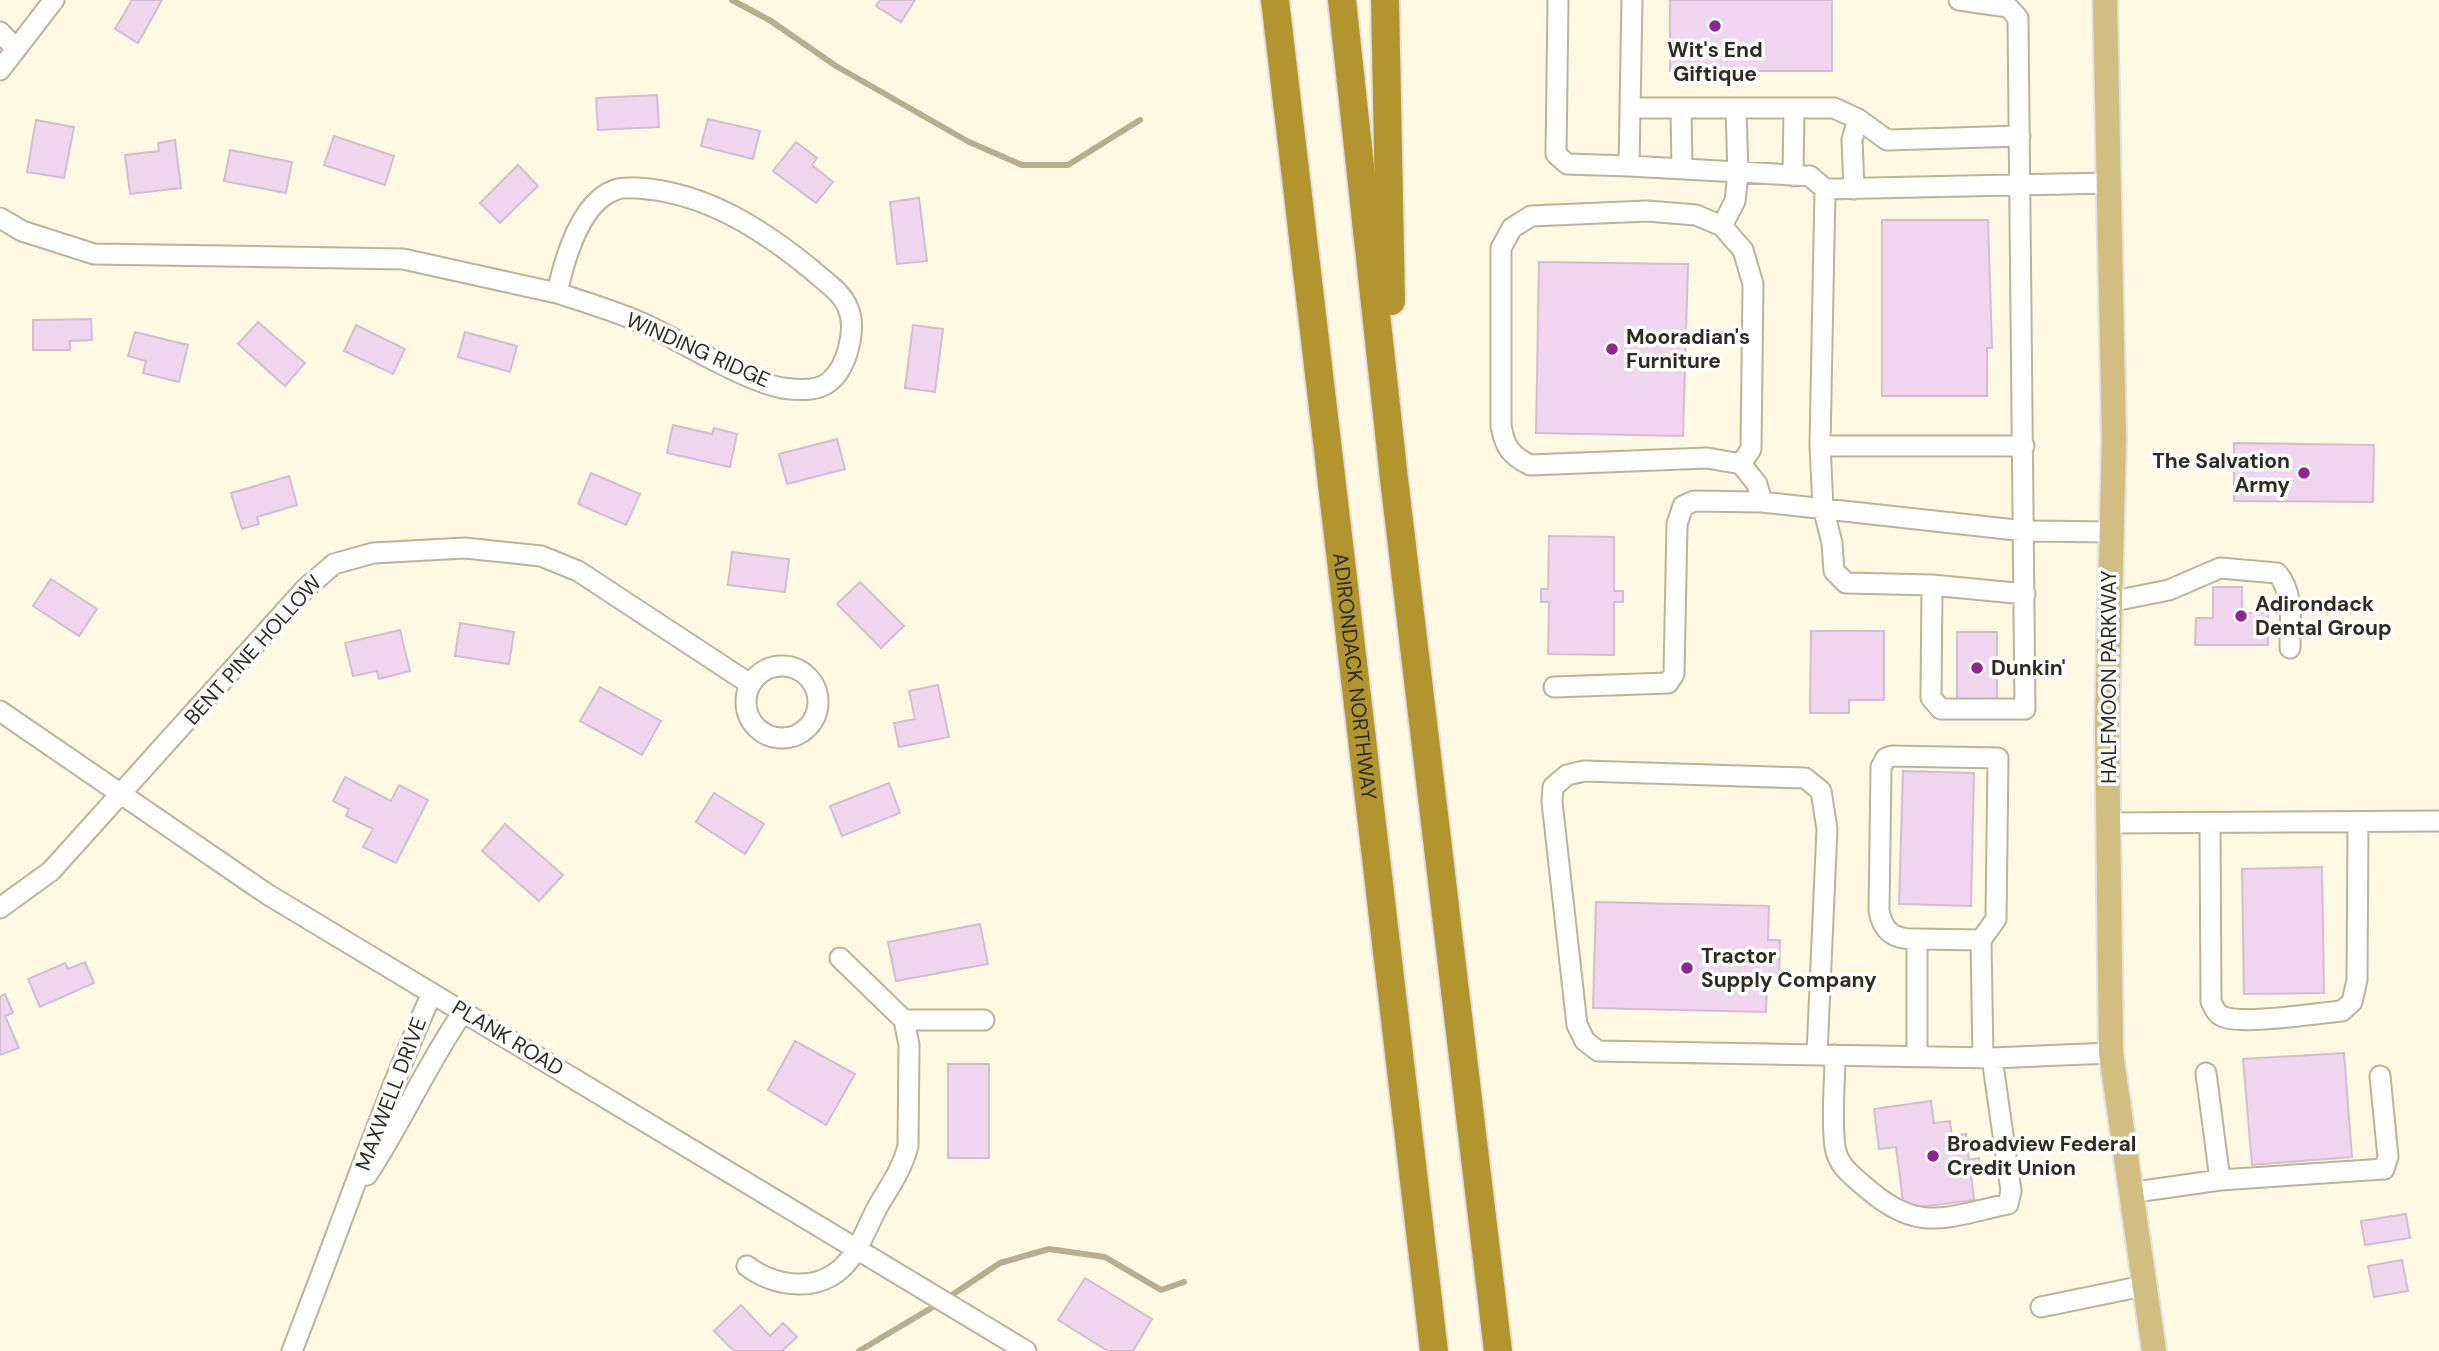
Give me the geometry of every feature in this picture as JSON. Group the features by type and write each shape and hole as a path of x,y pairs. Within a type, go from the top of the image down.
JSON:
{"highway":[{"name":"ADIRONDACK NORTHWAY","path":"1275,0 1434,1351"},
{"path":"1342,0 1394,479 1498,1351"},
{"path":"1385,0 1394,479"}],"main road":[{"name":"HALFMOON PARKWAY","path":"2105,0 2114,440 2109,532 2108,823 2111,1053 2129,1193 2154,1351"}],"street":[{"path":"0,70 54,0"},
{"path":"1558,0 1556,154 1567,164 1810,176 1825,189 2109,183"},
{"path":"1629,166 1632,0"},
{"path":"1932,585 1931,698 1941,709 2025,709 2018,18 2008,7 1959,0"},
{"path":"0,32 16,49"},
{"path":"1630,108 1834,108 1857,119 1887,140 2020,136"},
{"path":"1793,176 1794,108"},
{"path":"1681,109 1682,168"},
{"path":"1722,226 1735,201 1738,174 1736,109"},
{"path":"1854,189 1852,140 1857,119"},
{"name":"WINDING RIDGE","path":"0,218 22,231 94,254 403,259 557,293 640,322 782,388 811,390 829,383 842,364 850,340 849,310 838,292 787,250 744,221 704,202 665,190 616,189 606,194 586,216 565,256 557,293"},
{"path":"1825,189 1820,446 1824,508 1832,543 1834,572 1846,583 1932,585 2025,594"},
{"path":"1741,464 1751,449 1753,284 1743,250 1722,226 1696,215 1647,211 1531,216 1512,228 1501,248 1501,425 1504,445 1513,457 1530,465 1707,458 1741,464 1757,484 1762,502"},
{"path":"1820,446 2024,446"},
{"path":"1554,687 1668,683 1674,674 1677,524 1683,506 1694,501 1762,502 2025,531 2109,532"},
{"name":"BENT PINE HOLLOW","path":"0,908 51,871 305,589 334,564 373,553 465,548 541,556 578,571 750,684"},
{"path":"2109,602 2169,590 2220,568 2277,573 2286,584 2290,600 2290,648"},
{"name":"PLANK ROAD","path":"0,711 267,894 1026,1351"},
{"path":"1982,940 1896,938 1884,927 1880,918 1883,762 1892,756 1998,758 1996,919 1982,940 1987,1058 2011,1191 2008,1204 1940,1218 1910,1217 1897,1212 1869,1191 1843,1167 1835,1149 1826,1054 1827,829 1821,792 1805,778 1584,771 1567,775 1553,787 1552,802 1577,1025 1586,1041 1598,1051 1826,1054 1987,1058 2111,1053"},
{"path":"2108,823 2439,821"},
{"path":"2210,823 2211,1001 2216,1013 2227,1018 2342,1011 2352,1002 2357,981 2358,822"},
{"path":"1917,939 1917,1057"},
{"path":"747,1266 761,1276 793,1284 810,1283 839,1271 857,1248 898,1175 908,1146 909,1045 904,1020 840,958"},
{"name":"MAXWELL DRIVE","path":"292,1351 353,1196 394,1076 432,993"},
{"name":"MAXWELL DRIVE","path":"353,1196 385,1147 429,1062 463,1012"},
{"path":"904,1020 984,1020"},
{"path":"2206,1073 2220,1180"},
{"path":"2129,1193 2220,1180 2384,1169 2388,1157 2380,1076"},
{"path":"2041,1307 2143,1286"}],"building":[{"path":"132,0 162,0 138,43 115,29"},
{"path":"880,0 915,0 901,22 876,6"},
{"path":"1670,0 1832,0 1832,71 1670,71"},
{"path":"657,95 659,127 598,130 596,98"},
{"path":"708,119 760,131 753,159 701,146"},
{"path":"36,120 74,127 64,178 27,172"},
{"path":"334,136 394,156 385,185 324,165"},
{"path":"175,140 181,188 130,194 125,155 159,151 158,143"},
{"path":"796,142 817,158 812,165 833,182 816,203 773,171"},
{"path":"230,150 292,162 286,193 224,181"},
{"path":"518,165 538,186 500,223 480,203"},
{"path":"919,198 927,261 897,264 890,202"},
{"path":"1882,220 1988,220 1992,348 1987,348 1987,396 1882,396"},
{"name":"Mooradian's Furniture","path":"1539,262 1688,264 1683,436 1536,433"},
{"path":"91,319 92,340 70,341 70,350 33,350 33,320"},
{"path":"258,322 305,363 285,386 238,344"},
{"path":"356,325 405,349 393,374 344,351"},
{"path":"913,325 943,329 935,392 905,388"},
{"path":"135,332 188,345 179,382 143,373 146,361 128,356"},
{"path":"465,332 517,346 510,372 458,357"},
{"path":"673,425 712,434 714,428 737,434 730,467 667,453"},
{"path":"837,439 845,469 787,484 779,454"},
{"name":"The Salvation Army","path":"2234,443 2374,445 2373,502 2234,501"},
{"path":"591,473 640,494 626,525 578,504"},
{"path":"289,476 297,505 257,517 259,524 242,529 231,493"},
{"path":"1549,536 1614,537 1614,591 1623,591 1623,602 1614,602 1614,655 1548,654 1549,602 1541,602 1541,589 1548,589"},
{"path":"732,552 789,559 785,592 728,585"},
{"path":"51,579 97,609 79,636 33,606"},
{"path":"860,582 904,626 881,648 837,604"},
{"name":"Adirondack Dental Group","path":"2213,587 2242,587 2242,613 2268,613 2268,645 2195,645 2196,618 2213,618"},
{"path":"460,623 514,632 509,664 455,656"},
{"path":"400,630 410,671 379,679 377,671 353,676 345,643"},
{"path":"1811,631 1884,631 1884,700 1849,700 1849,713 1810,713"},
{"name":"Dunkin'","path":"1957,632 1997,632 1997,704 1957,704"},
{"path":"938,685 949,737 899,747 894,723 915,719 909,691"},
{"path":"600,687 661,721 642,755 580,721"},
{"path":"1903,771 1974,773 1971,906 1899,904"},
{"path":"345,777 391,801 399,785 428,800 396,863 363,847 373,829 346,816 349,809 333,801"},
{"path":"889,783 900,813 842,836 830,806"},
{"path":"714,793 764,824 745,854 696,822"},
{"path":"505,824 563,875 539,901 482,851"},
{"path":"2322,867 2324,993 2244,994 2242,869"},
{"name":"Tractor Supply Company","path":"1596,902 1769,906 1768,940 1780,940 1779,979 1767,979 1766,1012 1593,1008"},
{"path":"980,924 988,964 896,981 888,942"},
{"path":"85,962 94,983 40,1007 28,979 65,963 68,969"},
{"path":"5,994 13,1013 5,1016 19,1048 0,1055 0,997"},
{"path":"795,1041 855,1074 826,1125 768,1090"},
{"path":"2344,1053 2352,1157 2252,1165 2243,1059"},
{"path":"948,1064 989,1064 989,1158 948,1158"},
{"path":"1931,1101 1934,1123 1950,1121 1952,1136 1966,1134 1969,1160 1979,1158 1981,1171 1971,1172 1974,1200 1904,1209 1896,1147 1879,1149 1874,1109"},
{"path":"2406,1214 2410,1238 2365,1245 2361,1221"},
{"path":"2402,1260 2408,1291 2374,1297 2368,1266"},
{"path":"1085,1278 1152,1319 1133,1351 1108,1351 1058,1320"},
{"path":"741,1305 770,1336 783,1323 797,1337 782,1351 734,1351 714,1331"}],"waterway":[{"path":"732,0 771,21 836,66 969,142 1022,165 1068,165 1140,120"},
{"path":"859,1351 1000,1263 1049,1249 1105,1257 1161,1290 1184,1282"}],"place":[{"name":"Wit's End Giftique","path":"1715,26"},
{"name":"Mooradian's Furniture","path":"1612,349"},
{"name":"The Salvation Army","path":"2304,473"},
{"name":"Adirondack Dental Group","path":"2241,616"},
{"name":"Dunkin'","path":"1977,668"},
{"name":"Tractor Supply Company","path":"1687,968"},
{"name":"Broadview Federal Credit Union","path":"1933,1156"}]}
